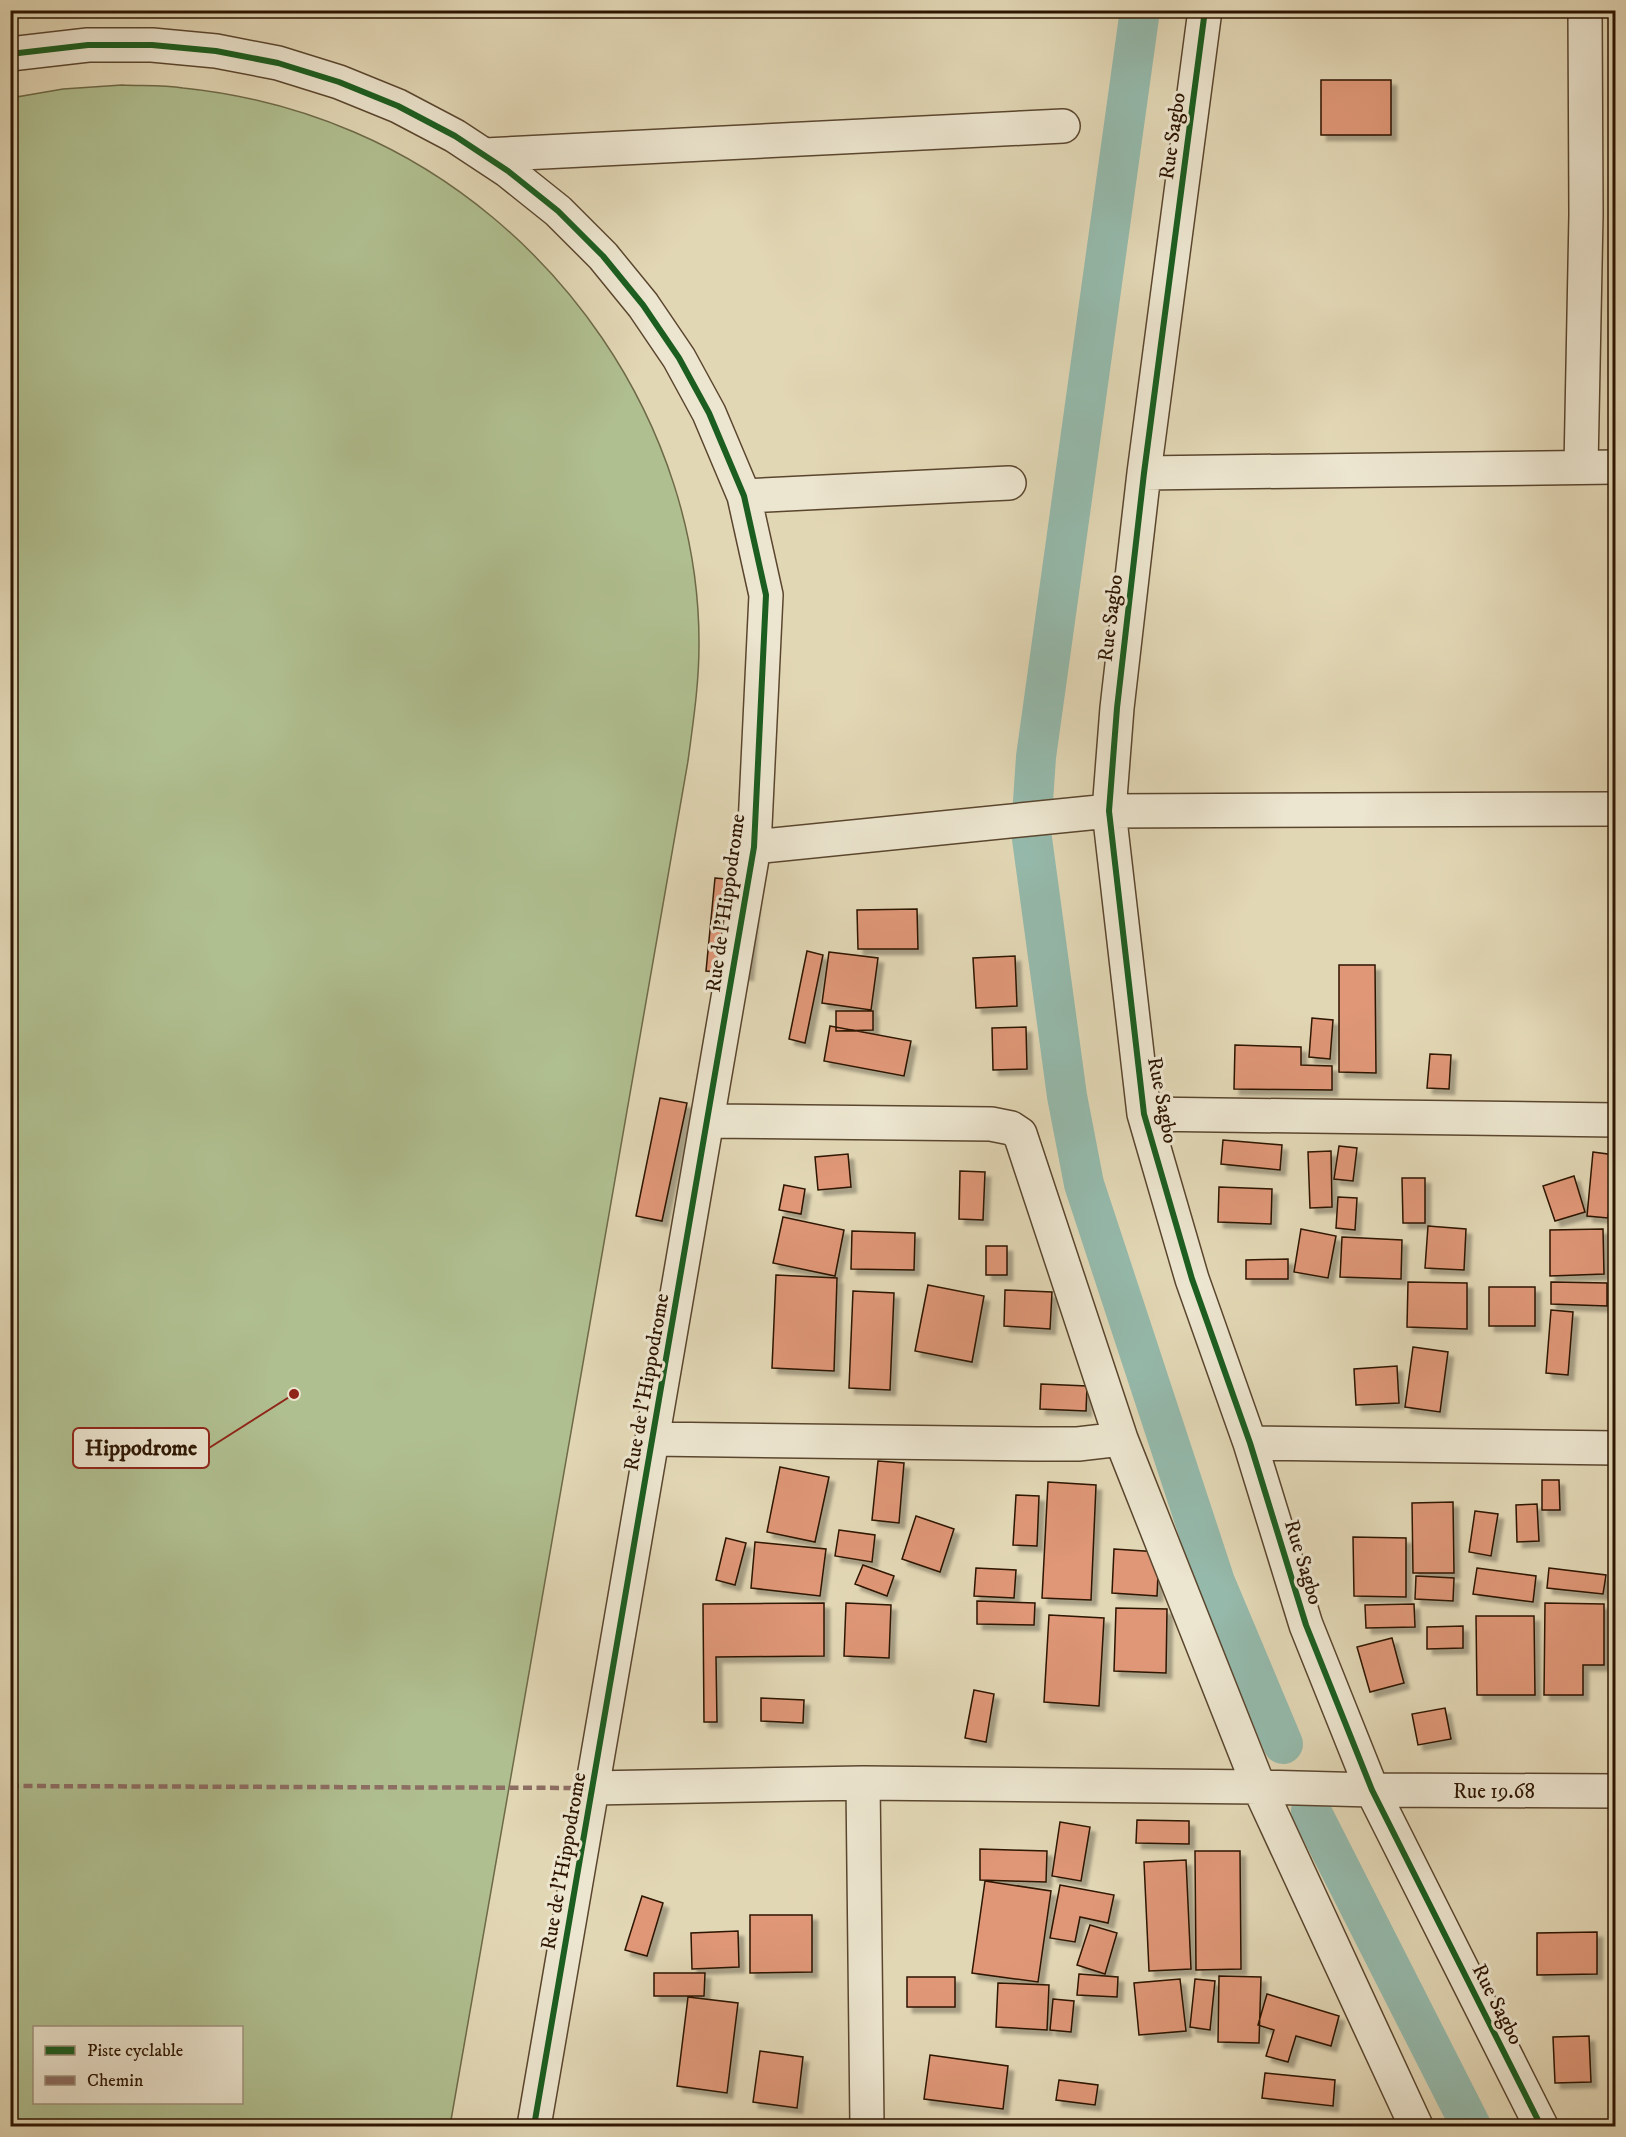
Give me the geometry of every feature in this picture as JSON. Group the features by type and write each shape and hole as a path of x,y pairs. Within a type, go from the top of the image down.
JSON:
{"street":[{"name":"Rue Sagbo","path":"1205,10 1144,473 1117,708 1108,811 1144,1114 1192,1279 1250,1443 1306,1625 1372,1790 1540,2126"},
{"path":"1581,467 1586,214 1585,10"},
{"name":"Rue de l'Hippodrome","path":"10,54 88,45 152,45 216,51 278,63 339,82 398,106 455,136 508,171 558,211 603,256 643,305 679,358 709,413 744,496 766,595 754,847 534,2127"},
{"path":"485,155 1063,126"},
{"path":"1144,473 1616,467"},
{"path":"744,496 1009,483"},
{"path":"754,847 1108,811 1616,809"},
{"path":"1144,1114 1616,1120"},
{"path":"707,1121 991,1124 1011,1128 1020,1134 1121,1439 1259,1786 1416,2127"},
{"path":"652,1440 1078,1444 1121,1439"},
{"path":"1250,1443 1616,1448"},
{"path":"864,1783 867,2127"},
{"name":"Rue 19.68","path":"592,1788 864,1783 1616,1791"},
{"path":"1540,2126 1557,2127"}],"green space":[{"path":"122,85 175,87 227,94 292,110 334,124 427,170 493,218 552,274 602,338 643,409 674,484 693,563 699,660 688,761 450,2126 11,2126 11,98 63,89"}],"building":[{"path":"1321,80 1391,80 1391,135 1321,135"},
{"path":"715,878 756,882 748,975 706,971"},
{"path":"917,909 918,949 858,949 857,910"},
{"path":"807,951 823,955 805,1043 789,1039"},
{"path":"829,952 878,958 871,1010 822,1003"},
{"path":"1015,956 1017,1006 976,1008 973,958"},
{"path":"1339,965 1375,965 1376,1073 1339,1072"},
{"path":"836,1011 873,1011 873,1030 836,1031"},
{"path":"1312,1018 1333,1020 1330,1059 1309,1057"},
{"path":"830,1026 911,1041 904,1076 824,1061"},
{"path":"1026,1027 1027,1069 993,1070 992,1028"},
{"path":"1235,1045 1301,1047 1301,1065 1332,1066 1332,1090 1234,1089"},
{"path":"1430,1054 1451,1055 1449,1089 1427,1088"},
{"path":"660,1098 687,1103 662,1221 636,1216"},
{"path":"1223,1140 1282,1145 1280,1170 1221,1164"},
{"path":"1339,1146 1357,1148 1353,1181 1334,1179"},
{"path":"1331,1151 1332,1207 1310,1208 1308,1152"},
{"path":"1593,1152 1615,1155 1608,1218 1587,1216"},
{"path":"848,1154 851,1187 818,1190 815,1157"},
{"path":"960,1171 985,1172 983,1220 959,1219"},
{"path":"1574,1176 1585,1212 1555,1221 1543,1186"},
{"path":"1402,1178 1425,1178 1425,1223 1403,1223"},
{"path":"784,1185 805,1189 801,1214 779,1210"},
{"path":"1219,1187 1272,1189 1271,1224 1218,1222"},
{"path":"1338,1197 1357,1198 1355,1230 1336,1228"},
{"path":"783,1217 844,1230 835,1276 773,1263"},
{"path":"1428,1226 1466,1229 1464,1270 1425,1268"},
{"path":"1301,1229 1336,1236 1328,1278 1294,1272"},
{"path":"1603,1229 1604,1274 1550,1276 1550,1230"},
{"path":"852,1231 915,1233 914,1270 851,1269"},
{"path":"1342,1237 1402,1240 1401,1279 1340,1277"},
{"path":"986,1246 1007,1246 1007,1275 986,1275"},
{"path":"1288,1259 1288,1279 1246,1279 1246,1260"},
{"path":"776,1275 837,1278 834,1371 772,1368"},
{"path":"1408,1282 1467,1283 1467,1329 1407,1327"},
{"path":"1551,1282 1607,1283 1607,1306 1551,1304"},
{"path":"928,1285 984,1296 972,1362 915,1351"},
{"path":"1489,1287 1535,1287 1535,1326 1489,1326"},
{"path":"1005,1290 1052,1292 1050,1329 1004,1326"},
{"path":"853,1291 894,1293 890,1390 849,1388"},
{"path":"1551,1310 1573,1312 1568,1375 1546,1373"},
{"path":"1413,1347 1448,1352 1440,1412 1405,1407"},
{"path":"1397,1366 1399,1403 1356,1405 1354,1369"},
{"path":"1041,1384 1087,1386 1086,1411 1040,1409"},
{"path":"878,1461 904,1463 899,1523 872,1520"},
{"path":"780,1467 829,1477 815,1542 767,1532"},
{"path":"1542,1480 1559,1480 1560,1510 1542,1510"},
{"path":"1048,1482 1096,1485 1091,1600 1042,1598"},
{"path":"1016,1495 1039,1496 1037,1546 1013,1545"},
{"path":"1453,1502 1454,1573 1413,1573 1412,1503"},
{"path":"1537,1504 1539,1541 1517,1542 1516,1505"},
{"path":"1475,1511 1498,1514 1491,1556 1469,1552"},
{"path":"916,1516 954,1529 940,1572 902,1559"},
{"path":"839,1530 875,1535 872,1562 835,1556"},
{"path":"1353,1537 1406,1538 1406,1597 1354,1596"},
{"path":"726,1538 746,1543 735,1585 716,1580"},
{"path":"755,1542 826,1549 820,1596 751,1588"},
{"path":"1114,1549 1159,1552 1157,1596 1112,1593"},
{"path":"863,1565 894,1576 887,1596 855,1584"},
{"path":"976,1568 1016,1570 1014,1598 974,1596"},
{"path":"1477,1568 1536,1576 1533,1602 1473,1594"},
{"path":"1549,1568 1606,1575 1603,1594 1547,1588"},
{"path":"1416,1576 1454,1578 1453,1601 1415,1599"},
{"path":"977,1601 1035,1603 1034,1625 977,1624"},
{"path":"824,1603 824,1656 716,1657 717,1722 704,1722 703,1604"},
{"path":"846,1603 891,1605 889,1658 844,1656"},
{"path":"1545,1603 1604,1604 1604,1665 1583,1665 1583,1695 1544,1695"},
{"path":"1414,1604 1415,1627 1366,1628 1365,1605"},
{"path":"1116,1608 1167,1609 1166,1673 1114,1671"},
{"path":"1049,1615 1104,1618 1099,1706 1044,1702"},
{"path":"1476,1616 1534,1616 1535,1695 1477,1695"},
{"path":"1463,1626 1463,1648 1427,1649 1427,1627"},
{"path":"1392,1638 1404,1683 1370,1692 1357,1647"},
{"path":"974,1690 994,1694 986,1742 965,1738"},
{"path":"761,1698 804,1700 803,1723 761,1721"},
{"path":"1445,1708 1451,1739 1418,1745 1412,1714"},
{"path":"1137,1820 1189,1821 1189,1844 1136,1843"},
{"path":"1060,1822 1090,1827 1081,1881 1052,1876"},
{"path":"980,1849 1047,1851 1046,1882 980,1880"},
{"path":"1195,1851 1240,1851 1241,1969 1196,1970"},
{"path":"1186,1860 1191,1969 1149,1971 1144,1862"},
{"path":"985,1881 1051,1891 1038,1982 972,1973"},
{"path":"1060,1885 1114,1895 1108,1923 1080,1917 1075,1942 1050,1938"},
{"path":"642,1896 663,1903 647,1956 625,1950"},
{"path":"750,1915 812,1915 812,1972 750,1973"},
{"path":"1090,1925 1117,1933 1105,1974 1077,1965"},
{"path":"738,1931 739,1967 692,1969 691,1933"},
{"path":"1597,1932 1597,1974 1537,1975 1537,1933"},
{"path":"1616,1937 1616,1968 1611,1968"},
{"path":"654,1973 705,1973 704,1996 654,1996"},
{"path":"1079,1974 1118,1977 1117,1997 1077,1995"},
{"path":"1219,1976 1261,1977 1259,2043 1218,2042"},
{"path":"907,1977 955,1977 955,2007 907,2007"},
{"path":"1180,1979 1186,2031 1139,2035 1134,1983"},
{"path":"1195,1979 1215,1981 1210,2030 1190,2027"},
{"path":"998,1983 1049,1985 1047,2030 996,2027"},
{"path":"1267,1994 1339,2016 1331,2046 1296,2036 1288,2062 1266,2056 1274,2030 1258,2025"},
{"path":"688,1997 738,2003 727,2093 677,2086"},
{"path":"1053,1999 1074,2001 1071,2032 1050,2030"},
{"path":"1589,2036 1591,2082 1555,2083 1553,2037"},
{"path":"760,2051 803,2057 797,2108 753,2102"},
{"path":"930,2055 1008,2066 1003,2109 924,2099"},
{"path":"1265,2073 1335,2080 1333,2106 1262,2098"},
{"path":"1059,2080 1098,2085 1095,2105 1056,2100"}],"waterway":[{"path":"1140,10 1036,757 1031,831 1067,1096 1084,1184 1215,1582 1283,1744"},
{"path":"1311,1811 1471,2126"}],"marked path":[{"path":"10,1786 592,1788"}],"cycle path":[{"path":"1205,10 1144,473 1117,708 1109,811 1144,1114 1192,1279 1250,1443 1306,1625 1372,1790 1541,2126"},
{"path":"10,54 88,45 152,45 216,51 278,63 339,82 398,106 455,136 508,171 558,211 603,256 643,305 679,358 709,413 744,496 766,595 754,847 534,2126"}],"place":[{"name":"Hippodrome","path":"294,1394"}]}
